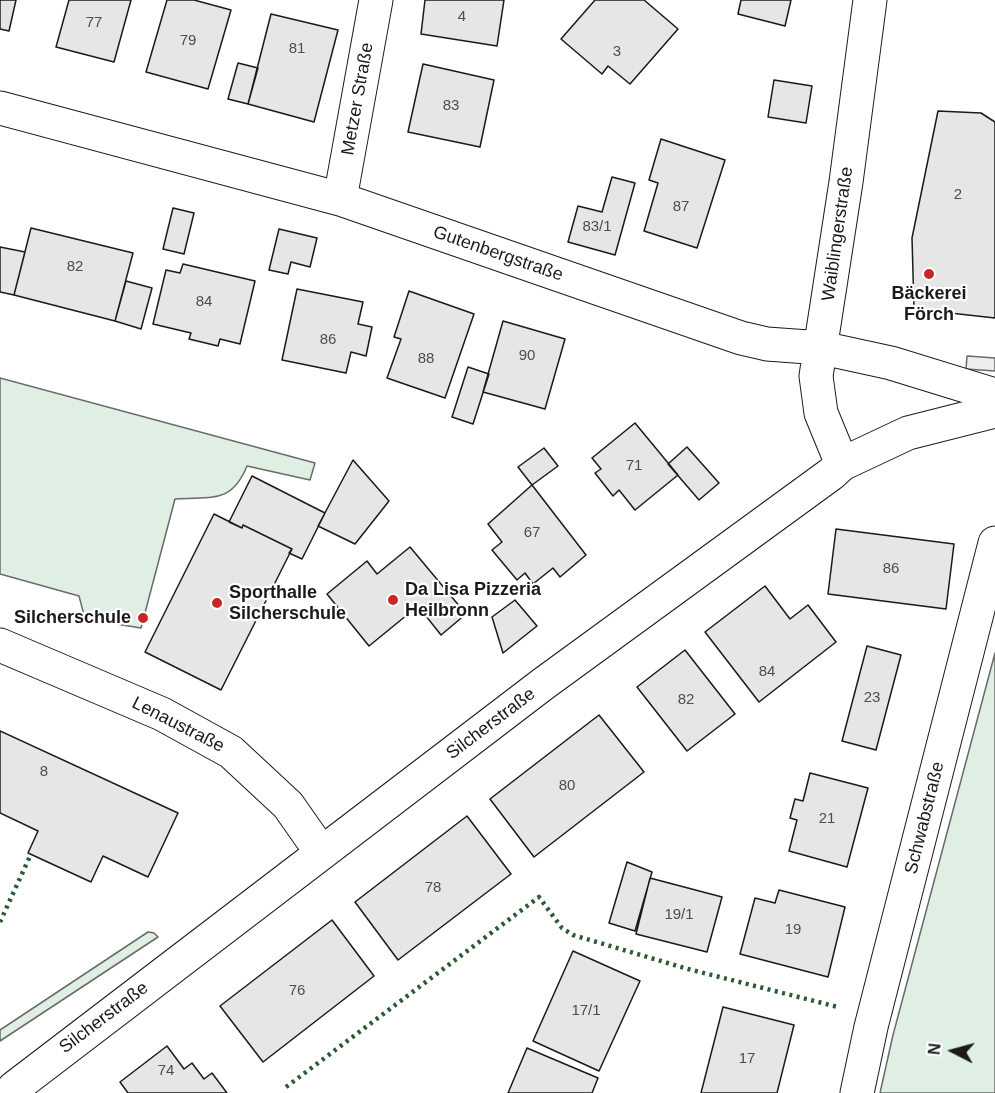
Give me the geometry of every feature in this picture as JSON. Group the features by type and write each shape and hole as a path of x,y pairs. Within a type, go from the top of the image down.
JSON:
{"street":[{"name":"Metzer Straße","path":"340,199 376,0"},
{"name":"Waiblingerstraße","path":"842,464 821,413 816,376 822,348 870,0"},
{"name":"Gutenbergstraße","path":"0,108 340,199 741,338 767,344 822,348 891,363 995,395"},
{"name":"Silcherstraße","path":"8,1091 543,684 842,464 908,433 995,411"},
{"name":"Schwabstraße","path":"856,1093 995,543"},
{"name":"Lenaustraße","path":"0,645 162,714 231,752 288,806 321,852"}],"green space":[{"path":"0,378 315,463 310,480 247,466 241,478 227,493 209,498 175,499 141,628 85,619 79,596 0,574"},
{"path":"995,653 995,1093 880,1093 893,1035"},
{"path":"148,932 158,937 0,1041 0,1030"}],"shaded area":[{"path":"967,356 995,358 995,371 966,369"}],"building":[{"path":"0,0 16,0 9,31 0,29"},
{"path":"69,0 131,0 114,62 56,47"},
{"path":"167,0 194,0 231,10 208,89 146,72"},
{"path":"425,0 504,0 497,46 421,34"},
{"path":"595,0 644,0 678,29 630,84 608,66 602,74 561,39"},
{"path":"741,0 791,0 785,26 738,14"},
{"path":"271,14 338,30 314,122 248,104"},
{"path":"238,63 258,68 248,104 228,99"},
{"path":"423,64 494,80 480,147 408,132"},
{"path":"774,80 812,86 806,123 768,117"},
{"path":"938,111 981,113 995,122 995,318 914,309 912,238"},
{"path":"661,139 725,160 697,248 644,231 658,183 649,180"},
{"path":"612,177 635,183 615,255 568,242 578,206 602,212"},
{"path":"173,208 194,213 184,254 163,249"},
{"path":"31,228 133,253 115,321 14,295"},
{"path":"279,229 317,238 310,267 291,262 288,274 269,270"},
{"path":"0,247 25,252 14,295 0,292"},
{"path":"183,264 255,281 240,344 220,339 218,346 189,339 191,333 153,324 166,270 180,273"},
{"path":"126,281 152,288 141,329 115,321"},
{"path":"297,289 363,302 358,324 372,327 366,356 351,352 346,373 282,360"},
{"path":"409,291 474,314 445,398 387,378 401,339 394,337"},
{"path":"503,321 565,339 545,409 483,392"},
{"path":"468,367 489,374 473,424 452,417"},
{"path":"635,423 678,475 635,510 619,490 613,496 595,473 601,469 592,458"},
{"path":"687,447 719,483 699,500 668,464"},
{"path":"544,448 558,466 532,485 518,467"},
{"path":"353,460 389,501 355,544 318,526"},
{"path":"252,476 325,513 302,559 289,553 292,549 243,525 242,528 229,522"},
{"path":"532,485 586,555 560,577 553,568 533,584 525,573 517,580 492,550 502,542 488,524"},
{"name":"Sporthalle Silcherschule","path":"214,514 242,528 243,525 292,549 221,690 145,652"},
{"path":"836,529 954,544 946,609 828,594"},
{"name":"Da Lisa Pizzeria Heilbronn","path":"410,547 466,614 441,635 418,606 369,646 327,594 367,561 377,574"},
{"path":"765,586 790,619 808,605 836,642 759,702 705,632"},
{"path":"515,600 537,626 503,653 492,617"},
{"path":"867,646 901,655 876,750 842,741"},
{"path":"685,650 735,714 687,751 637,687"},
{"path":"599,715 644,772 534,857 490,799"},
{"path":"0,731 178,813 148,877 103,856 91,882 28,853 38,831 0,813"},
{"path":"810,773 868,788 847,867 789,851 797,820 790,818 795,799 803,801"},
{"path":"467,816 511,874 398,960 355,902"},
{"path":"627,862 652,872 635,931 609,923"},
{"path":"650,878 722,897 707,952 636,934"},
{"path":"779,890 845,907 828,977 740,954 755,898 775,903"},
{"path":"332,920 374,976 263,1062 220,1006"},
{"path":"573,951 640,981 599,1071 533,1041"},
{"path":"723,1007 794,1025 777,1093 701,1093"},
{"path":"167,1046 184,1069 192,1063 204,1079 212,1073 227,1093 128,1093 120,1082"},
{"path":"527,1048 598,1078 592,1093 508,1093"}],"hedge":[{"path":"0,922 31,854"},
{"path":"286,1087 539,897 562,928 573,935 688,969 838,1007"}],"place":[{"name":"Bäckerei Förch","path":"929,274"},
{"name":"Da Lisa Pizzeria Heilbronn","path":"393,600"},
{"name":"Sporthalle Silcherschule","path":"217,603"},
{"name":"Silcherschule","path":"143,618"}]}
